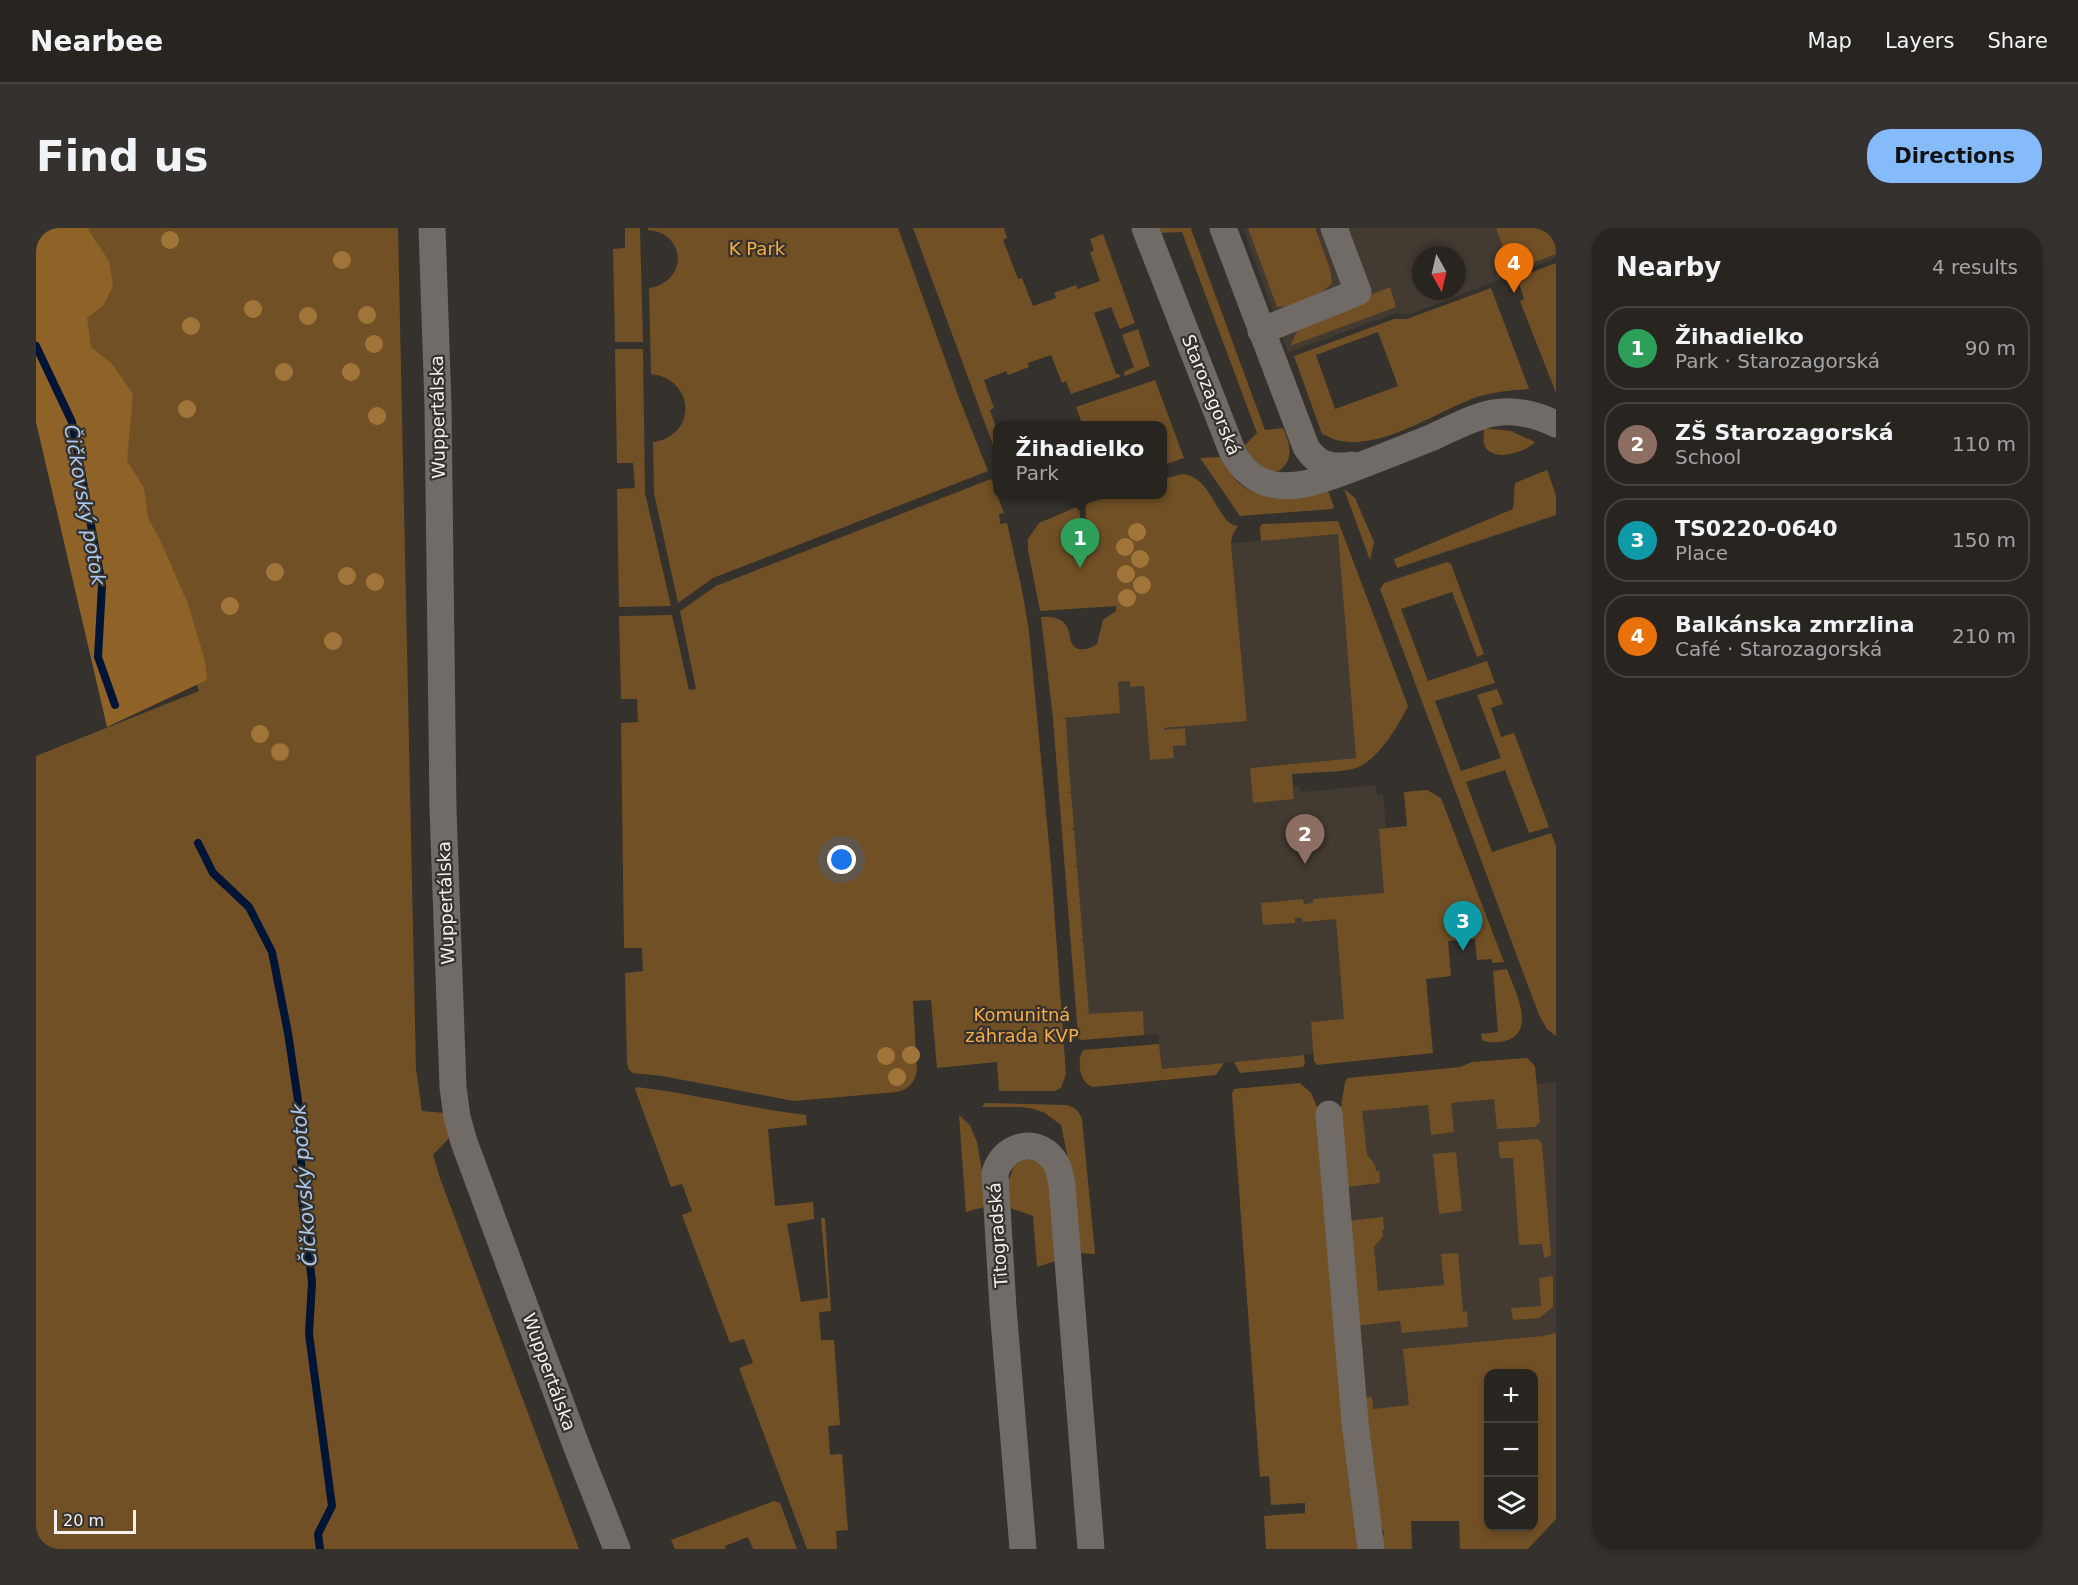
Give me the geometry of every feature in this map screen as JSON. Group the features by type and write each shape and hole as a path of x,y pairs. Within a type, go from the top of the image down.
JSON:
{"street":[{"name":"Wuppertálska","path":"432,228 438,406 443,809 453,1087 464,1142 581,1460 617,1549"},
{"name":"Starozagorská","path":"1145,228 1229,444 1240,465 1262,482 1273,485 1295,485 1317,481 1493,413 1528,414 1556,424"},
{"name":"Starozagorská","path":"1223,228 1294,420 1310,455 1327,466 1371,462"},
{"path":"1261,331 1358,292 1334,228"},
{"path":"1329,1114 1355,1422 1371,1549"},
{"name":"Titogradská","path":"1023,1549 994,1173 998,1162 1006,1153 1018,1147 1031,1146 1043,1150 1053,1159 1060,1173 1062,1185 1091,1549"}],"shaded area":[{"path":"36,228 87,228 109,261 113,286 103,306 87,318 91,347 112,364 133,394 127,461 144,488 148,518 188,604 205,661 207,680 107,727 36,422"},
{"path":"1243,228 1556,228 1556,258 1466,293 1466,246 1412,246 1412,300 1447,300 1408,315 1396,313 1288,353"},
{"path":"1338,534 1356,758 1250,768 1253,802 1294,799 1293,787 1300,786 1301,792 1376,785 1377,794 1383,794 1386,828 1379,829 1448,941 1451,976 1426,979 1431,1042 1162,1069 1158,1034 1081,1040 1078,1038 1053,718 1120,713 1117,682 1130,681 1131,687 1144,686 1150,760 1174,757 1173,746 1163,728 1247,721 1231,543"},
{"path":"1556,1082 1556,1368 1538,1373 1538,1369 1484,1369 1484,1405 1365,1421 1320,1115 1450,1092"}],"green space":[{"path":"41,228 398,228 416,1069 422,1111 444,1113 450,1137 433,1155 441,1181 579,1549 36,1549 36,756 199,691"},
{"path":"625,228 640,228 643,342 615,342 613,249 625,248"},
{"name":"K Park","path":"648,228 898,228 959,398 988,471 713,578 678,603 654,493 653,442 667,438 678,430 684,419 685,408 683,396 676,386 666,378 651,374 649,288 662,284 671,277 678,258 676,248 670,239"},
{"path":"913,228 1004,228 1007,238 1003,240 1018,279 1022,278 1033,306 1056,298 1054,293 1076,285 1078,289 1100,281 1090,252 1094,251 1090,239 1103,234 1135,323 1120,329 1111,307 1094,313 1116,374 1120,377 1071,394 1066,381 1062,383 1051,355 1028,363 1029,367 1008,375 1006,371 984,380 994,408 990,410 994,421 993,445"},
{"path":"1159,228 1192,228 1265,430 1283,428 1290,451 1287,462 1278,471 1267,469 1258,463 1244,446 1257,433 1182,232 1159,233"},
{"path":"1248,228 1315,228 1330,269 1332,283 1308,301 1277,307"},
{"path":"1496,228 1556,228 1556,254 1512,271"},
{"path":"1556,263 1556,393 1520,301 1524,299 1519,283 1514,284 1512,280"},
{"path":"1390,287 1396,307 1290,346 1301,323"},
{"path":"1491,288 1529,389 1474,398 1408,428 1373,440 1340,441 1322,434 1294,356 1394,319 1407,319 1458,300 1466,300 1466,297","holes":["1378,332 1398,386 1335,409 1316,355"]},
{"path":"1138,329 1150,366 1125,376 1124,372 1134,367 1122,335"},
{"path":"615,349 643,349 645,493 671,606 619,607 617,489 635,488 633,463 617,463"},
{"path":"1155,380 1184,458 1167,464 1167,421 1081,421 1076,407"},
{"path":"1484,428 1511,431 1535,442 1518,452 1497,454 1485,446"},
{"path":"1220,457 1234,478 1249,490 1271,496 1328,491 1334,507 1332,509 1240,516 1200,458"},
{"path":"1547,470 1556,495 1556,515 1397,568 1394,559 1513,509 1515,483"},
{"path":"1182,474 1201,483 1225,518 1231,524 1238,526 1231,543 1247,721 1164,728 1164,730 1185,728 1186,745 1173,746 1174,758 1150,760 1144,686 1130,687 1130,681 1118,682 1120,713 1062,718 1066,719 1068,755 1065,755 1068,756 1071,792 1067,792 1071,793 1074,828 1070,829 1074,830 1077,866 1073,867 1077,867 1080,903 1077,904 1080,904 1083,940 1079,940 1083,941 1086,977 1082,978 1086,978 1089,1013 1085,1014 1143,1011 1144,1035 1081,1040 1078,1038 1053,718 1041,617 1062,621 1067,627 1073,645 1079,649 1087,649 1097,644 1103,620 1116,611 1116,606 1040,611 1028,550 1028,539 1039,523 1079,506 1081,527 1087,526 1085,504 1102,499 1167,499 1167,478"},
{"name":"Komunitná záhrada KVP","path":"991,479 993,499 999,499 1004,513 999,514 1000,524 1007,523 1029,631 1051,866 1066,1074 1061,1088 1054,1091 999,1091 997,1062 937,1068 931,1000 913,1001 917,1070 911,1084 897,1092 794,1101 662,1076 633,1073 629,1070 625,973 643,971 642,948 624,948 621,723 638,722 637,699 621,699 619,616 672,615 689,690 696,689 680,611 716,586"},
{"path":"1344,489 1355,498 1374,542 1370,560"},
{"path":"1338,521 1408,706 1386,743 1362,765 1353,769 1330,772 1292,774 1294,799 1253,803 1250,768 1356,758 1338,534 1261,541 1260,527 1262,524"},
{"path":"1447,562 1451,564 1484,654 1477,657 1452,592 1401,609 1428,681 1487,661 1495,683 1435,701 1461,771 1501,758 1477,695 1497,689 1503,704 1491,708 1501,737 1514,733 1549,827 1529,833 1505,770 1466,782 1492,852 1551,833 1556,846 1556,1036 1547,1029 1539,1015 1380,589 1384,583"},
{"path":"1427,790 1441,798 1504,962 1492,963 1492,959 1477,960 1475,939 1448,941 1451,976 1426,979 1433,1053 1317,1065 1314,1061 1311,1022 1344,1019 1336,919 1303,922 1302,918 1295,918 1295,923 1263,925 1261,903 1303,899 1304,904 1313,903 1313,899 1384,893 1379,829 1407,826 1404,792"},
{"path":"1507,969 1521,1009 1520,1029 1515,1036 1505,1041 1484,1041 1481,1034 1498,1032 1493,971"},
{"path":"1159,1044 1162,1069 1224,1063 1216,1075 1093,1087 1082,1077 1080,1060 1083,1050"},
{"path":"1304,1055 1303,1067 1240,1073 1234,1062"},
{"path":"1527,1058 1535,1066 1540,1122 1535,1127 1497,1129 1494,1099 1451,1103 1454,1132 1431,1135 1428,1105 1362,1111 1367,1154 1375,1165 1376,1171 1379,1171 1380,1183 1346,1187 1340,1113 1345,1082 1348,1078 1460,1067 1472,1062"},
{"path":"1300,1083 1311,1093 1318,1109 1364,1549 1266,1549 1264,1516 1305,1513 1305,1503 1271,1505 1269,1476 1260,1477 1232,1094 1234,1089"},
{"path":"637,1087 806,1115 807,1125 768,1129 775,1206 813,1202 814,1219 787,1224 801,1302 828,1298 821,1218 825,1218 831,1311 819,1312 821,1340 834,1340 840,1425 828,1426 830,1455 842,1454 848,1530 836,1531 837,1549 807,1549 739,1368 753,1363 744,1339 730,1343 682,1215 692,1211 682,1184 671,1187 635,1089"},
{"path":"985,1103 1066,1105 1078,1112 1082,1119 1095,1254 1079,1253 1068,1159 1061,1125 1045,1113 1034,1109 982,1107"},
{"path":"959,1115 970,1125 977,1142 988,1206 966,1212"},
{"path":"1538,1139 1542,1144 1551,1255 1544,1258 1542,1244 1519,1245 1513,1158 1500,1158 1498,1142"},
{"path":"1456,1152 1462,1211 1439,1214 1433,1154"},
{"path":"1025,1159 1038,1161 1044,1168 1053,1208 1056,1261 1037,1267 1033,1216 1010,1208 1009,1180 1014,1165"},
{"path":"1383,1217 1383,1236 1374,1247 1378,1291 1444,1285 1441,1254 1458,1253 1463,1312 1467,1311 1468,1327 1402,1333 1400,1321 1355,1326 1349,1221"},
{"path":"1553,1277 1553,1307 1539,1318 1513,1320 1511,1308 1541,1306 1539,1278"},
{"path":"1556,1333 1556,1519 1528,1549 1460,1549 1459,1521 1411,1521 1412,1549 1379,1549 1379,1536 1384,1535 1383,1529 1378,1529 1362,1398 1372,1397 1373,1409 1409,1405 1403,1349"},
{"path":"774,1501 780,1503 797,1549 753,1549 748,1537 725,1546 726,1549 675,1549 671,1540"}],"waterway":[{"name":"Čičkovský potok","path":"36,346 72,422 102,585 98,657 115,705"},
{"name":"Čičkovský potok","path":"198,843 213,873 249,907 272,952 288,1033 300,1114 302,1198 312,1282 309,1334 332,1506 318,1534 320,1549"}],"place":[{"name":"Balkánska zmrzlina","path":"1514,293"},
{"name":"Žihadielko","path":"1080,568"},
{"name":"ZŠ Starozagorská","path":"1305,864"},
{"name":"TS0220-0640","path":"1463,951"}]}
